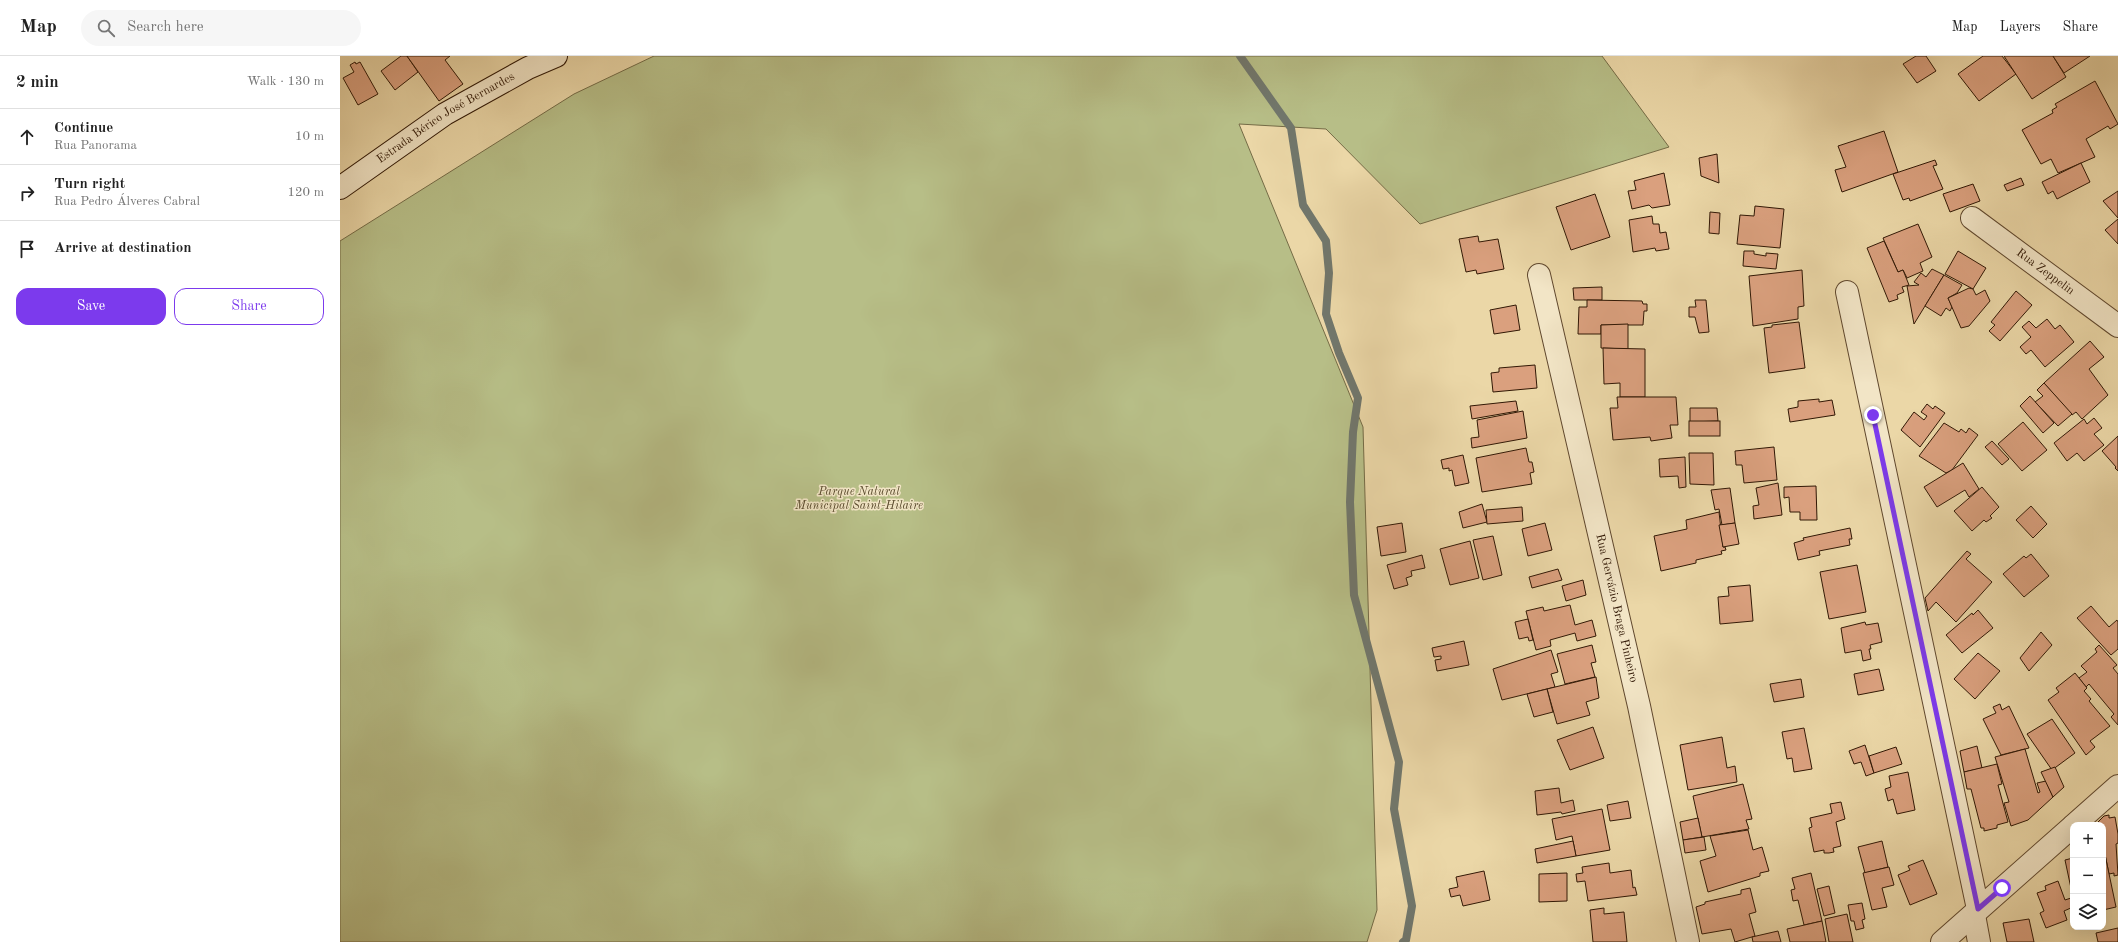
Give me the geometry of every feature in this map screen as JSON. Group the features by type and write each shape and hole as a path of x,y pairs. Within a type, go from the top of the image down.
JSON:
{"street":[{"name":"Estrada Bérico José Bernardes","path":"340,188 445,114 528,68 556,56"},
{"name":"Rua Zeppelin","path":"1972,218 2118,326"},
{"name":"Rua Gervázio Braga Pinheiro","path":"1539,275 1638,706 1688,942"},
{"path":"1847,292 1976,912 1979,942"},
{"path":"2076,822 2118,786"},
{"path":"1942,942 2070,828"}],"green space":[{"name":"Parque Natural Municipal Saint-Hilaire","path":"654,56 1602,56 1669,147 1420,224 1326,129 1239,124 1363,427 1377,910 1367,942 340,942 340,241 574,94"}],"building":[{"path":"401,56 407,56 418,72 395,90 381,71"},
{"path":"407,56 450,56 445,60 463,84 439,101"},
{"path":"1916,56 1926,56 1936,71 1917,83 1903,64"},
{"path":"1983,56 2002,56 2016,74 1979,101 1958,74"},
{"path":"2004,56 2053,56 2066,77 2032,99"},
{"path":"2053,56 2090,56 2064,73"},
{"path":"355,62 356,64 360,62 378,94 358,105 343,78 354,72 350,65"},
{"path":"2095,81 2118,124 2110,129 2108,126 2086,139 2095,157 2058,173 2051,159 2041,164 2022,130 2053,113 2052,110 2057,107 2055,104"},
{"path":"1884,131 1898,172 1842,192 1835,170 1846,167 1838,146"},
{"path":"1717,154 1719,183 1701,176 1699,158"},
{"path":"1935,160 1937,165 1933,166 1943,189 1910,201 1909,198 1903,200 1893,174"},
{"path":"2081,163 2090,182 2057,199 2053,191 2048,194 2042,182"},
{"path":"1664,173 1670,205 1652,208 1649,205 1632,209 1628,191 1636,190 1634,181"},
{"path":"2021,178 2024,185 2007,191 2004,185"},
{"path":"1973,184 1980,201 1950,212 1943,194"},
{"path":"2118,191 2118,218 2103,201"},
{"path":"1595,194 1610,237 1571,250 1556,207"},
{"path":"1755,206 1784,209 1780,248 1737,244 1740,215 1754,216"},
{"path":"1710,212 1720,213 1719,234 1709,233"},
{"path":"1652,216 1653,224 1659,224 1660,233 1666,232 1669,249 1656,251 1655,248 1633,252 1629,220"},
{"path":"2118,219 2118,244 2105,230"},
{"path":"1918,224 1932,257 1920,263 1923,271 1907,278 1903,270 1898,272 1883,238"},
{"path":"1478,236 1479,242 1498,239 1504,269 1477,274 1476,270 1466,272 1459,239"},
{"path":"1884,241 1898,272 1903,270 1909,285 1902,287 1904,292 1897,295 1898,299 1889,302 1867,248"},
{"path":"1744,251 1754,251 1754,254 1766,256 1766,253 1778,254 1776,269 1743,266"},
{"path":"1958,251 1986,268 1973,289 1945,274"},
{"path":"1932,269 1944,275 1914,324 1907,286 1919,285 1914,282 1921,273 1926,277"},
{"path":"1802,270 1804,306 1798,307 1798,319 1753,326 1749,276"},
{"path":"1944,275 1962,285 1957,293 1948,298 1952,307 1950,311 1946,308 1941,316 1925,306"},
{"path":"1602,287 1602,300 1574,300 1573,288"},
{"path":"1969,288 1973,289 1976,295 1985,290 1990,301 1969,326 1961,328 1948,298"},
{"path":"2016,291 2032,305 2000,341 1989,331 1995,325 1991,322"},
{"path":"1587,300 1642,301 1643,304 1647,304 1647,311 1644,311 1643,325 1601,325 1601,334 1578,334 1579,307 1587,307"},
{"path":"1695,300 1706,300 1709,332 1699,333 1695,317 1689,317 1689,307 1696,307"},
{"path":"1516,305 1520,330 1494,334 1490,310"},
{"path":"2047,319 2055,329 2060,325 2074,342 2045,367 2031,350 2026,354 2020,347 2031,337 2022,327 2029,321 2036,328"},
{"path":"1799,322 1805,368 1769,373 1764,328 1772,327 1772,325"},
{"path":"1628,324 1628,349 1601,348 1601,325"},
{"path":"2090,341 2104,357 2089,369 2108,395 2082,419 2076,412 2072,415 2044,383"},
{"path":"1603,348 1645,349 1645,397 1620,397 1620,383 1604,384"},
{"path":"1535,365 1537,388 1493,392 1491,373 1499,372 1499,368"},
{"path":"2044,383 2072,414 2058,426 2035,402 2043,396 2037,390"},
{"path":"2030,396 2054,423 2043,433 2020,406"},
{"path":"1617,397 1676,397 1678,425 1670,425 1672,438 1651,441 1650,437 1613,440 1610,408 1618,408"},
{"path":"1819,399 1819,402 1832,400 1835,415 1790,422 1788,409 1798,407 1798,401"},
{"path":"1516,401 1518,411 1472,419 1470,406"},
{"path":"1927,404 1933,409 1935,406 1945,413 1920,447 1901,430 1914,412 1924,420 1927,416 1921,412"},
{"path":"1690,408 1717,408 1718,421 1690,422"},
{"path":"1523,411 1527,438 1472,448 1471,438 1479,437 1477,420"},
{"path":"2094,418 2102,428 2094,434 2104,445 2084,461 2077,453 2067,461 2054,443 2084,419 2087,424"},
{"path":"1689,421 1720,421 1720,436 1689,436"},
{"path":"2023,422 2047,450 2022,471 1998,444"},
{"path":"1944,423 1959,432 1961,429 1966,433 1969,428 1978,435 1952,470 1946,473 1919,456"},
{"path":"2118,436 2118,471 2102,451"},
{"path":"1992,441 2009,459 2002,465 1985,447"},
{"path":"1774,447 1777,480 1744,483 1742,465 1736,465 1735,451"},
{"path":"1526,448 1529,462 1532,462 1534,472 1530,473 1532,484 1482,492 1476,458"},
{"path":"1689,453 1713,453 1714,485 1690,484"},
{"path":"1463,455 1469,483 1455,486 1452,470 1449,471 1449,468 1443,469 1441,460"},
{"path":"1685,457 1686,487 1679,488 1678,476 1660,477 1659,459"},
{"path":"1963,463 1979,489 1969,497 1965,490 1937,507 1924,487"},
{"path":"1778,483 1782,515 1754,519 1753,506 1759,505 1756,488"},
{"path":"1816,486 1817,520 1800,520 1800,512 1790,512 1789,497 1784,498 1784,487"},
{"path":"1982,487 1999,507 1990,516 1992,518 1986,522 1984,520 1972,531 1954,511"},
{"path":"1730,488 1735,523 1722,525 1719,509 1715,510 1711,490"},
{"path":"1482,504 1487,522 1463,528 1459,512"},
{"path":"2031,506 2047,524 2033,538 2016,520"},
{"path":"1522,507 1523,521 1487,524 1486,510"},
{"path":"1719,512 1723,547 1725,547 1726,550 1721,551 1722,554 1696,560 1696,563 1661,571 1654,536 1687,529 1686,520"},
{"path":"1402,523 1406,552 1381,556 1377,527"},
{"path":"1545,523 1552,550 1528,556 1522,529"},
{"path":"1735,523 1739,544 1723,547 1719,525"},
{"path":"1850,528 1852,539 1849,539 1850,545 1819,551 1820,555 1798,560 1794,543 1804,540 1803,538"},
{"path":"1493,536 1502,575 1483,580 1473,540"},
{"path":"1470,541 1479,578 1450,585 1440,549"},
{"path":"1967,551 1971,554 1966,559 1992,582 1956,622 1936,602 1928,611 1925,598"},
{"path":"2031,554 2049,576 2024,597 2003,574 2024,556 2026,558"},
{"path":"1422,555 1425,568 1411,571 1412,576 1406,578 1408,585 1394,589 1387,565"},
{"path":"1857,565 1866,612 1829,619 1820,572"},
{"path":"1558,569 1562,580 1532,588 1529,577"},
{"path":"1583,580 1586,595 1566,601 1562,586"},
{"path":"1750,585 1753,621 1720,624 1718,597 1729,596 1728,587"},
{"path":"1570,605 1575,625 1592,620 1596,636 1577,641 1575,633 1550,640 1551,646 1536,650 1526,611 1543,607 1544,611"},
{"path":"2091,606 2109,627 2117,620 2118,622 2118,649 2111,655 2077,618"},
{"path":"1978,610 1993,628 1962,653 1946,635 1972,613 1973,615"},
{"path":"1528,619 1533,640 1529,641 1528,637 1519,639 1515,622"},
{"path":"1865,622 1866,625 1878,623 1882,642 1870,645 1871,649 1869,649 1871,659 1863,661 1861,650 1845,653 1841,628"},
{"path":"2041,632 2052,645 2029,671 2020,658"},
{"path":"1464,641 1469,665 1437,671 1435,660 1441,659 1441,656 1434,657 1432,648"},
{"path":"1592,645 1596,662 1591,663 1595,677 1565,684 1557,654"},
{"path":"2099,645 2117,665 2113,668 2118,674 2118,725 2111,717 2114,714 2089,684 2086,687 2079,678 2087,672 2081,666 2097,652 2095,649"},
{"path":"1551,650 1558,672 1551,674 1555,687 1502,700 1493,669"},
{"path":"1978,653 2000,671 1975,699 1954,679"},
{"path":"1879,669 1884,690 1858,695 1854,674"},
{"path":"2075,673 2087,688 2084,691 2091,699 2089,701 2110,726 2090,741 2095,747 2086,755 2048,700 2059,692 2056,688"},
{"path":"1596,677 1599,698 1586,702 1590,715 1557,724 1547,689"},
{"path":"1801,679 1804,697 1774,702 1770,684"},
{"path":"1547,689 1553,712 1534,717 1527,694"},
{"path":"2000,704 2002,710 2009,706 2029,748 2001,755 1983,719 1996,713 1993,707"},
{"path":"2052,719 2075,753 2052,770 2027,734"},
{"path":"1593,727 1604,758 1570,770 1557,740"},
{"path":"1804,728 1812,769 1794,772 1792,758 1787,759 1782,732"},
{"path":"1722,737 1727,768 1735,766 1737,782 1688,790 1680,745"},
{"path":"1865,745 1874,773 1866,776 1861,762 1854,764 1849,751"},
{"path":"1977,746 1982,768 1964,772 1960,751"},
{"path":"1896,747 1902,764 1874,773 1869,756"},
{"path":"2025,749 2038,793 2040,792 2037,783 2046,781 2053,797 2028,820 2011,826 2004,803 2009,802 1995,757"},
{"path":"1997,764 2002,784 1998,785 2008,822 1997,825 1997,828 1984,831 1984,828 1981,828 1971,789 1967,789 1964,772"},
{"path":"2055,767 2064,787 2053,797 2041,772"},
{"path":"1908,772 1915,810 1897,814 1893,799 1888,801 1885,789 1891,787 1889,776"},
{"path":"1743,784 1752,819 1746,820 1749,829 1702,837 1693,796"},
{"path":"1559,788 1561,803 1573,800 1575,811 1562,814 1561,812 1537,815 1535,791"},
{"path":"1628,801 1631,818 1610,821 1607,805"},
{"path":"1841,802 1845,819 1836,822 1841,846 1833,848 1834,852 1824,853 1824,850 1814,852 1809,828 1812,827 1810,818 1832,813 1830,804"},
{"path":"1602,809 1610,850 1576,856 1572,836 1556,840 1552,819"},
{"path":"2109,815 2109,818 2115,817 2118,834 2118,843 2116,844 2118,875 2114,876 2114,873 2109,874 2106,859 2106,822 2098,822 2104,816"},
{"path":"1698,818 1702,837 1683,840 1680,822"},
{"path":"1748,830 1753,850 1762,847 1769,871 1760,873 1760,876 1708,892 1700,861 1716,856 1710,836"},
{"path":"1704,837 1706,850 1685,853 1683,840"},
{"path":"1573,841 1576,856 1537,863 1535,849"},
{"path":"1882,841 1888,867 1865,873 1858,847"},
{"path":"2070,859 2070,884 2065,860"},
{"path":"1923,860 1937,894 1910,905 1898,875 1910,870 1908,866"},
{"path":"2106,860 2116,907 2106,909"},
{"path":"1609,863 1610,873 1631,870 1633,888 1635,887 1637,895 1588,901 1585,881 1577,882 1576,874 1583,873 1582,867"},
{"path":"1889,867 1894,885 1882,888 1887,907 1872,910 1863,873"},
{"path":"1484,871 1490,900 1463,906 1460,895 1451,897 1449,889 1458,887 1456,877"},
{"path":"1567,873 1567,901 1539,902 1539,874"},
{"path":"1811,873 1822,921 1804,925 1798,900 1793,901 1791,890 1795,889 1792,878"},
{"path":"2058,881 2065,900 2070,898 2070,908 2064,911 2067,920 2046,928 2040,913 2044,911 2037,893 2046,890 2045,886"},
{"path":"1829,886 1835,913 1824,916 1817,889"},
{"path":"1750,888 1756,912 1749,914 1755,936 1735,942 1731,929 1702,934 1696,907 1705,904 1705,902 1741,894 1741,890"},
{"path":"1862,903 1865,919 1862,920 1864,928 1856,930 1854,921 1851,921 1848,905"},
{"path":"1604,908 1604,914 1624,912 1627,942 1593,942 1590,910"},
{"path":"1847,914 1853,942 1829,942 1825,919"},
{"path":"2029,919 2034,942 2007,942 2003,923"},
{"path":"1822,921 1826,942 1790,942 1787,929"},
{"path":"2118,928 2118,942 2098,942 2096,933"},
{"path":"1778,931 1781,942 1753,942 1752,937"}],"waterway":[{"path":"1240,56 1291,128 1303,205 1326,241 1329,273 1326,314 1339,353 1358,398 1353,432 1350,502 1354,595 1399,762 1394,809 1412,906 1406,940 1403,942"}],"route":[{"path":"1873,415 1978,909 2002,888"}]}
